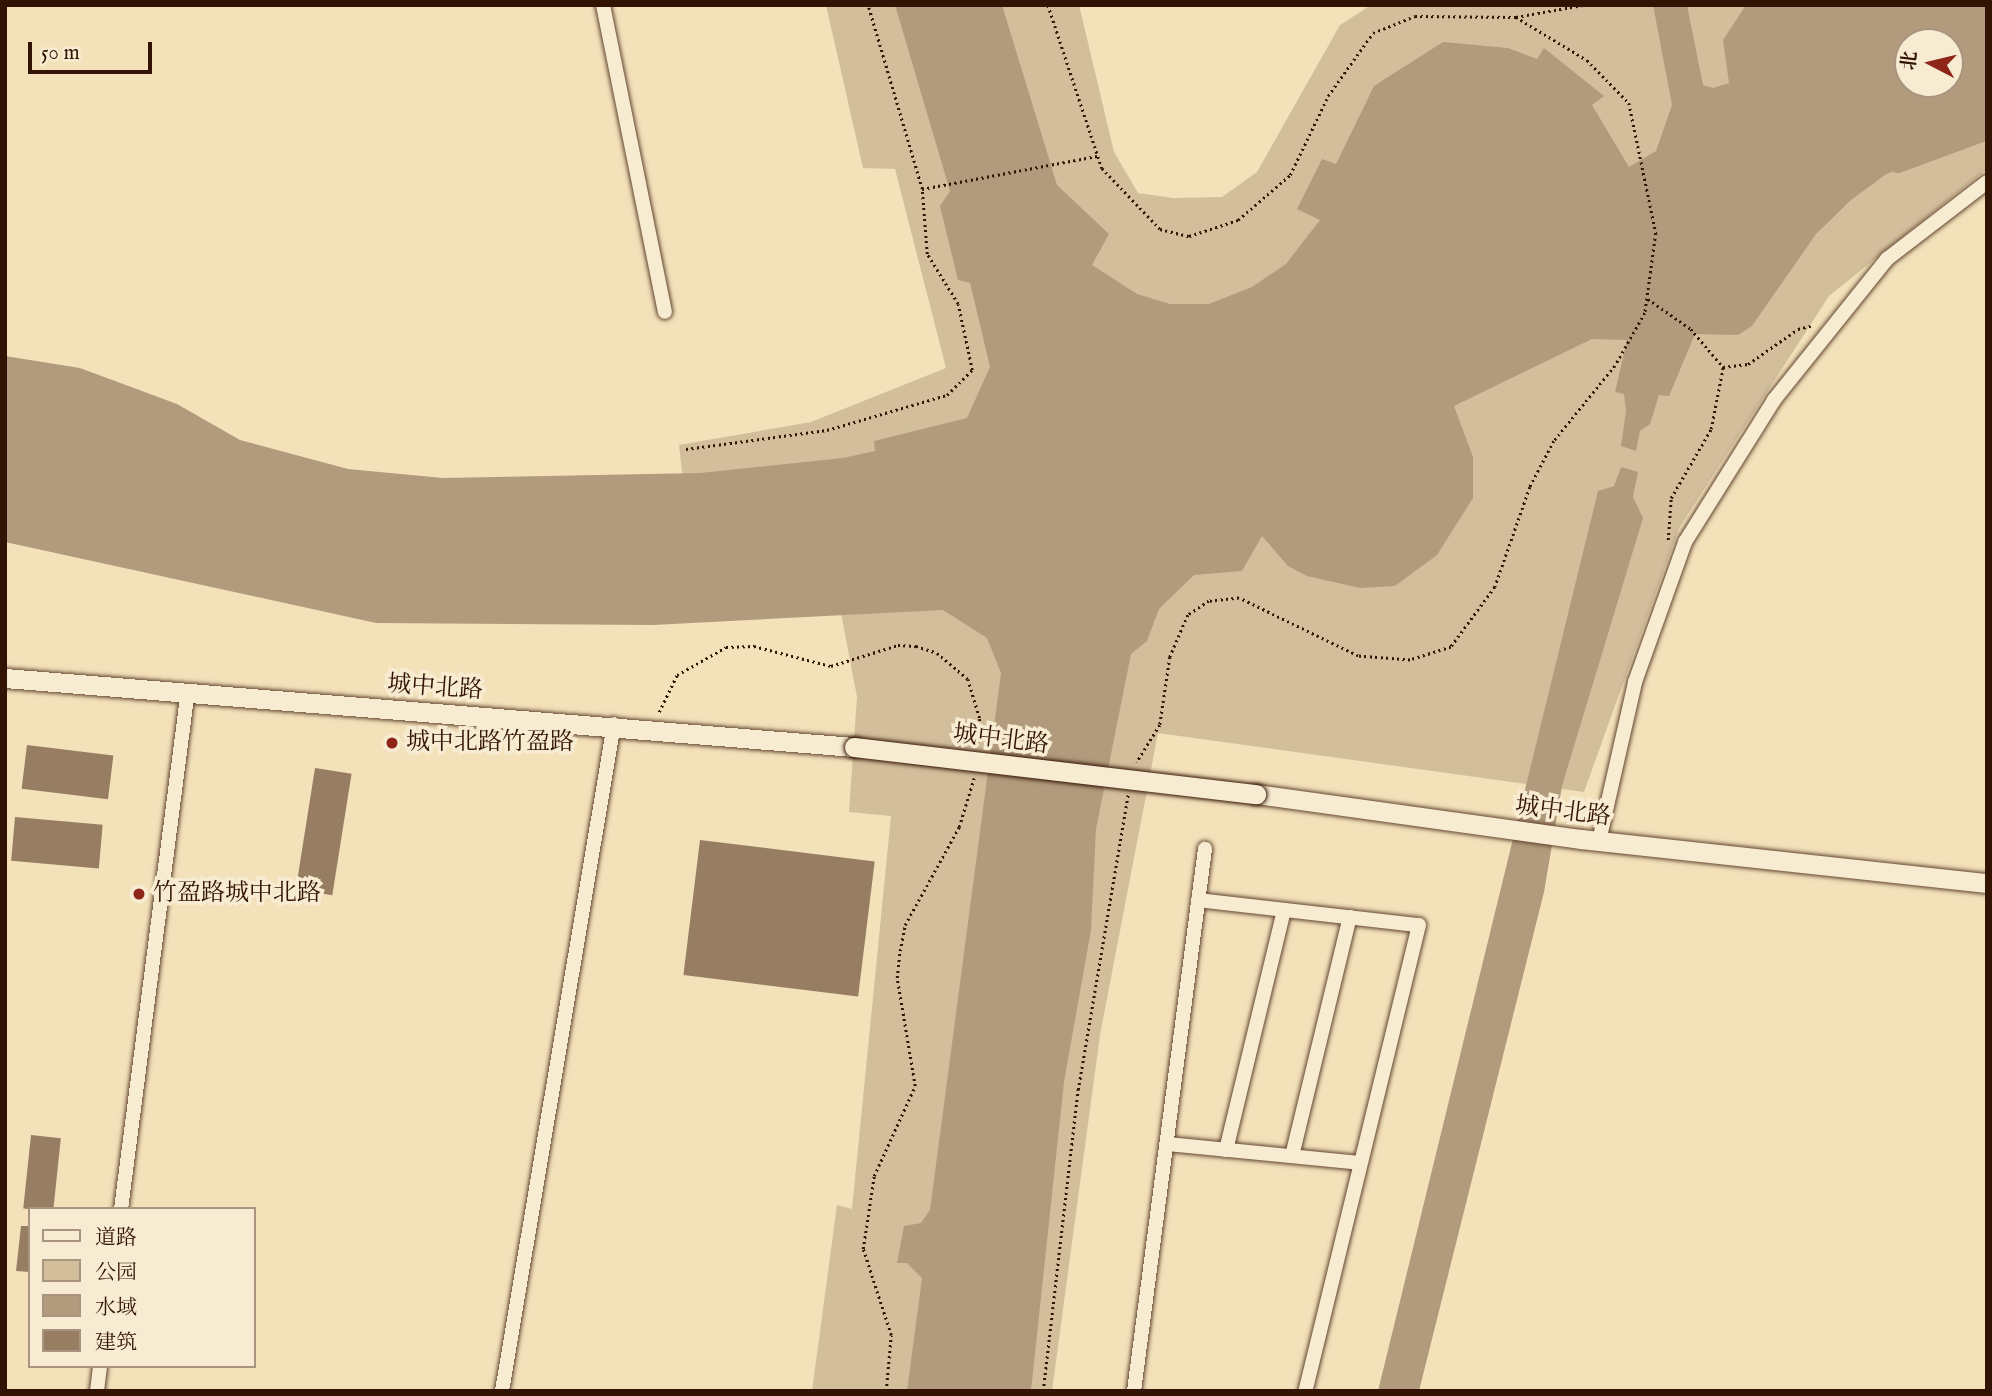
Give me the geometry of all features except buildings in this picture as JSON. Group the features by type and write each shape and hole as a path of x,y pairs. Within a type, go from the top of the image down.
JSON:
{"street":[{"path":"603,5 665,312"},
{"path":"1590,840 1635,682 1685,542 1774,400 1887,260 1987,181"},
{"name":"城中北路","path":"5,678 187,697 614,724 854,747 1256,794 1590,840 1987,883"},
{"path":"121,1207 187,697"},
{"path":"502,1391 614,724"},
{"path":"1134,1391 1205,849"},
{"path":"1198,900 1419,925 1306,1391"},
{"path":"1226,1150 1284,910"},
{"path":"1292,1157 1350,917"},
{"path":"1167,1144 1360,1163"},
{"path":"97,1391 100,1368"}],"path":[{"path":"686,449 816,432 963,386 972,370 970,351 951,286 927,254 922,189 868,5"},
{"path":"1048,5 1097,156 1126,201 1160,229 1189,236 1238,220 1290,175 1328,96 1373,33 1415,16 1516,17 1583,5"},
{"path":"1516,17 1587,60 1629,103 1656,233 1648,299 1615,366"},
{"path":"922,189 1097,156"},
{"path":"1648,299 1691,329 1723,367"},
{"path":"1723,367 1748,364 1798,329 1838,320"},
{"path":"1675,571 1666,529 1671,498 1711,429 1723,367"},
{"path":"653,728 677,675 726,647 754,646 844,666 898,645 937,653 968,679 980,719 976,754"},
{"path":"887,1391 891,1335 863,1249 874,1176 915,1086 897,978 900,951 905,925 959,827 975,766"}],"green space":[{"path":"826,5 1079,5 1114,152 1138,193 1173,198 1222,197 1257,172 1340,25 1371,5 1987,5 1987,169 1829,296 1679,528 1584,792 1158,733 1100,1035 1052,1391 812,1391 837,1205 852,1209 891,816 849,812 857,697 841,613 699,622 679,445 811,422 946,368 895,169 863,168"}],"water":[{"path":"895,5 1002,5 1057,185 1109,234 1092,265 1137,294 1170,304 1209,304 1252,287 1286,264 1320,220 1297,209 1322,159 1336,164 1374,86 1443,42 1508,48 1537,59 1544,48 1604,96 1592,105 1629,167 1656,151 1672,105 1653,5 1687,5 1703,85 1713,88 1729,83 1723,40 1746,5 1987,5 1987,126 1885,175 1851,200 1816,234 1752,326 1738,335 1695,334 1669,396 1659,395 1650,424 1640,431 1636,451 1621,446 1626,411 1624,394 1615,392 1627,340 1592,339 1454,406 1473,457 1473,498 1437,555 1395,586 1360,588 1307,576 1288,566 1262,536 1242,571 1194,575 1159,609 1147,641 1131,654 1096,829 1091,930 1064,1082 1031,1391 907,1391 922,1278 907,1263 897,1263 904,1226 921,1223 930,1210 1001,673 987,638 943,610 653,625 376,623 5,542 5,356 80,368 177,404 240,440 348,469 443,478 700,473 843,458 875,451 874,441 967,418 990,367 970,283 958,280 940,206 950,191"},
{"path":"1621,467 1638,472 1633,497 1643,518 1562,786 1544,892 1419,1391 1378,1391 1598,491 1614,486"}],"waterway":[{"path":"1898,164 1987,131"}],"place":[{"name":"城中北路竹盈路","path":"392,743"},
{"name":"竹盈路城中北路","path":"139,894"}]}
